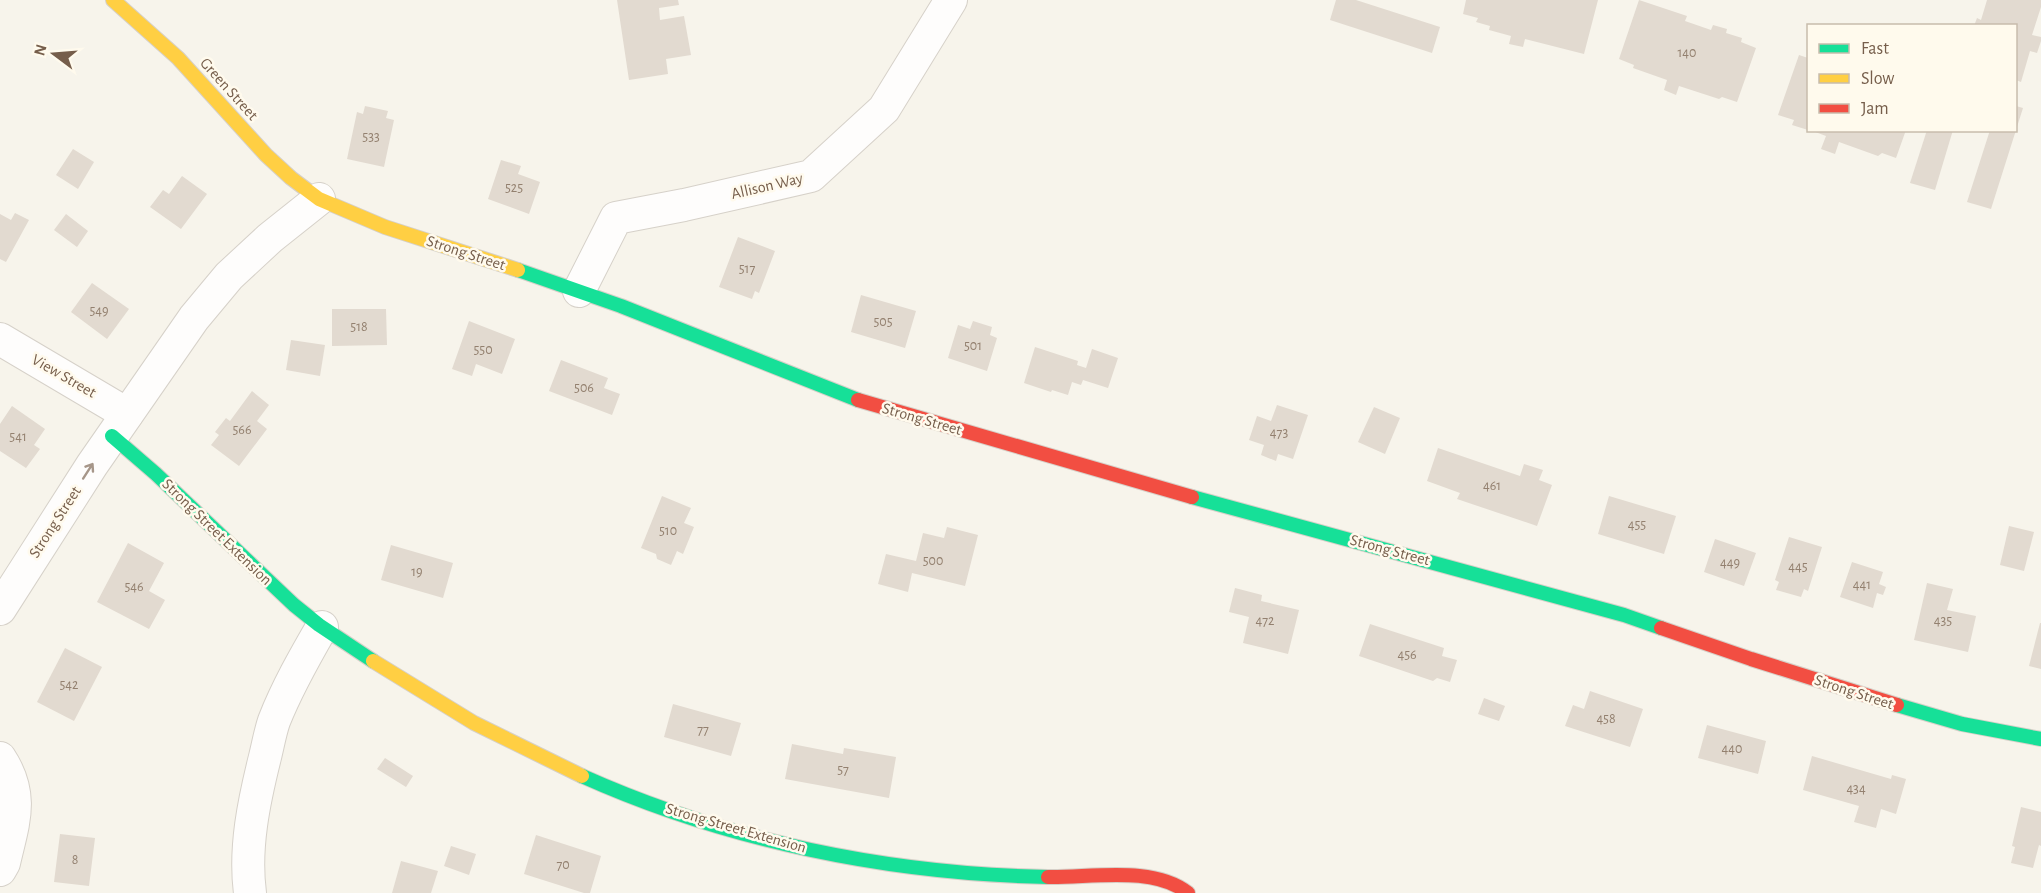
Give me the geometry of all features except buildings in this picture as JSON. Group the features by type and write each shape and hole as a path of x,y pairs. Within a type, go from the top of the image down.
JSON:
{"street":[{"name":"Green Street","path":"113,0 178,58 266,155 291,178 320,199"},
{"name":"Allison Way","path":"579,291 616,218 811,176 885,109 951,0"},
{"name":"Strong Street","path":"0,609 120,425 194,318 229,276 270,238 320,199 385,227 579,291 674,326 860,401 1172,491 1624,615 1751,659 1912,710 1962,724 2041,739"},
{"name":"View Street","path":"0,339 120,425"},
{"name":"Strong Street Extension","path":"120,425 147,465 294,605 322,627 392,675 439,703 532,752 599,782 670,810 726,828 834,855 911,869 982,876 1155,878 1181,886 1188,893"},
{"path":"250,893 248,874 251,825 260,775 273,724 292,680 322,627"},
{"path":"0,758 13,787 16,811 0,870"}],"traffic: fast":[{"path":"518,270 621,306 858,400"},
{"path":"112,436 156,474 294,605 319,625 373,661"},
{"path":"1192,497 1624,615 1661,628"},
{"path":"1897,705 1962,724 2041,739"},
{"path":"582,776 694,819 810,850 928,869 1048,877"}],"traffic: slow":[{"path":"113,0 178,58 266,155 319,199 385,227 518,270"},
{"path":"373,661 474,723 582,776"}],"traffic: jam":[{"path":"858,400 1192,497"},
{"path":"1661,628 1897,705"},
{"path":"1048,877 1139,876 1174,884 1188,893"}]}
